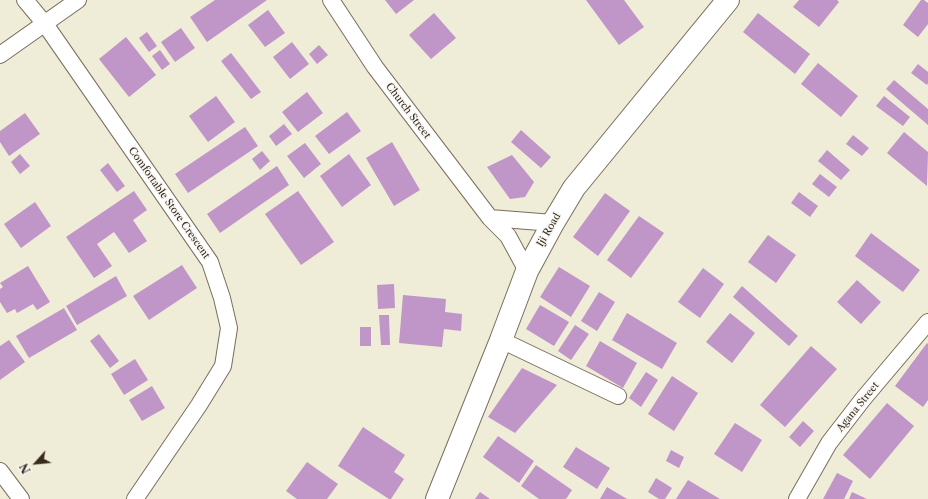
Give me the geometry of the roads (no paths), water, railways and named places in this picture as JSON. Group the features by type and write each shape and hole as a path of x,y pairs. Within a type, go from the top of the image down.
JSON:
{"street":[{"name":"Comfortable Store Crescent","path":"25,0 45,24 210,262 222,298 229,328 223,366 199,405 136,499"},
{"path":"0,55 78,0"},
{"name":"Church Street","path":"331,0 375,67 490,218 508,236 527,271"},
{"name":"Iji Road","path":"436,499 501,340 527,271 552,223 574,188 728,0"},
{"path":"490,218 552,223"},
{"name":"Agana Street","path":"798,499 829,443 928,322"},
{"path":"501,340 618,396"},
{"path":"0,471 21,499"}]}
